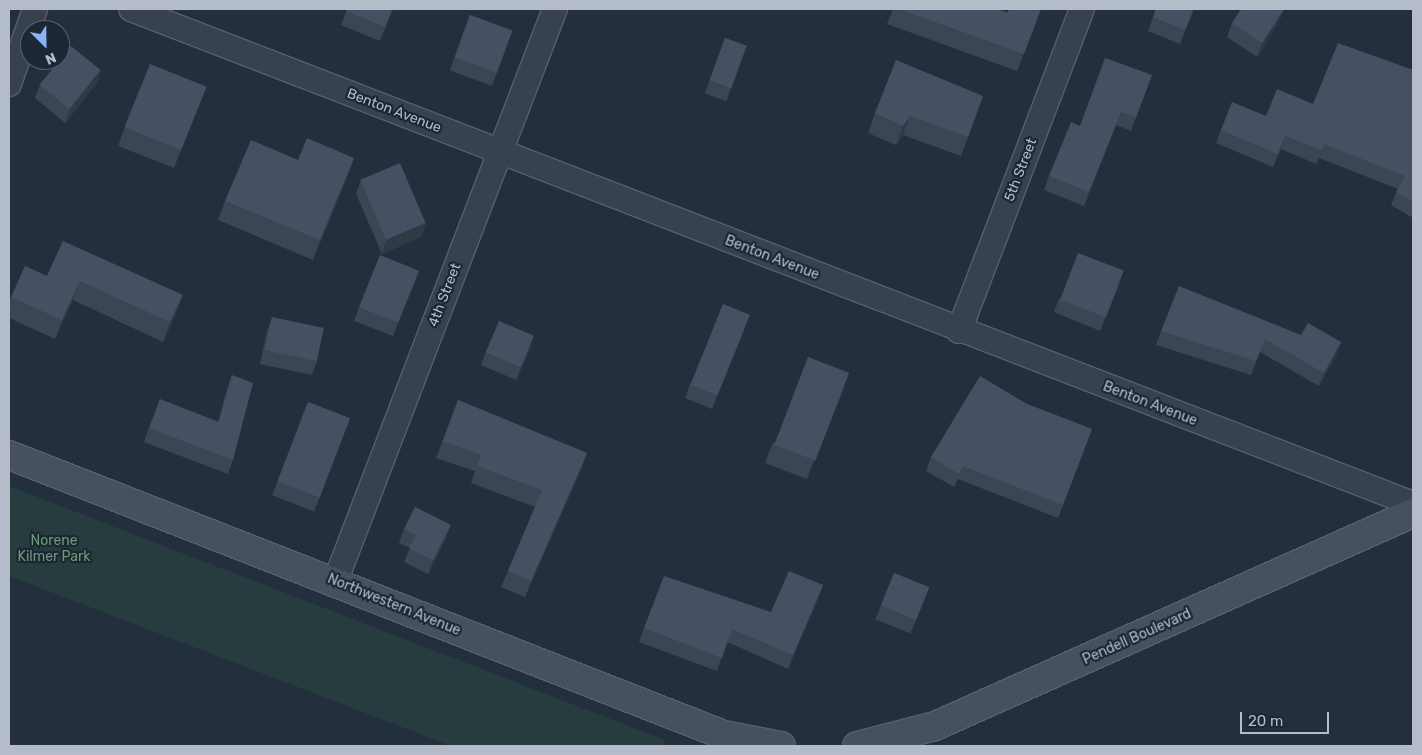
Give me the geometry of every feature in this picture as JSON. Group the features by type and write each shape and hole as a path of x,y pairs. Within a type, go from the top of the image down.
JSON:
{"street":[{"path":"9,84 35,9"},
{"name":"Benton Avenue","path":"131,9 959,331 1413,504"},
{"name":"4th Street","path":"335,582 555,9"},
{"name":"5th Street","path":"959,331 1082,9"},
{"name":"Northwestern Avenue","path":"9,455 724,735 781,746"},
{"name":"Pendell Boulevard","path":"857,746 935,726 1413,513"}],"green space":[{"name":"Norene Kilmer Park","path":"9,486 665,740 663,746 451,746 9,576"}],"building":[{"path":"347,9 392,9 385,27 346,11"},
{"path":"899,9 997,9 1007,13 1009,9 1041,9 1024,54"},
{"path":"1156,9 1193,9 1185,30 1153,17"},
{"path":"1241,9 1284,9 1262,43 1232,23"},
{"path":"470,15 512,30 497,73 455,57"},
{"path":"725,38 747,46 731,88 710,80"},
{"path":"1338,43 1413,70 1413,202 1396,192 1405,176 1324,144 1321,150 1285,136 1278,154 1221,130 1232,102 1266,116 1277,89 1313,104"},
{"path":"71,46 101,70 69,109 40,85 52,70 70,70"},
{"path":"1105,58 1152,75 1136,117 1121,112 1089,192 1049,176 1071,122 1080,126"},
{"path":"896,60 983,96 968,137 910,116 903,126 875,113"},
{"path":"150,64 207,87 181,150 125,127"},
{"path":"307,138 354,158 320,240 225,201 251,140 298,160"},
{"path":"400,163 425,223 386,240 360,180"},
{"path":"63,241 183,295 170,322 80,281 62,320 11,297 25,266 47,276"},
{"path":"1078,253 1124,271 1106,317 1060,300"},
{"path":"380,255 419,271 398,323 359,307"},
{"path":"1179,286 1301,335 1308,323 1341,342 1324,373 1265,339 1256,361 1161,331"},
{"path":"723,304 750,315 717,396 690,385"},
{"path":"272,317 324,328 317,361 265,350"},
{"path":"499,321 534,336 521,367 486,352"},
{"path":"808,357 849,373 815,461 774,445"},
{"path":"232,375 253,383 233,460 149,428 160,399 219,422"},
{"path":"980,376 1027,404 1092,429 1063,505 963,466 959,474 931,457"},
{"path":"458,400 587,453 531,581 508,571 542,490 477,466 481,455 443,441"},
{"path":"308,402 350,418 320,497 278,481"},
{"path":"415,507 451,525 433,560 409,548 416,535 404,529"},
{"path":"789,571 823,585 793,655 732,629 722,658 644,628 664,576 771,612"},
{"path":"894,573 929,587 916,620 881,605"}]}
